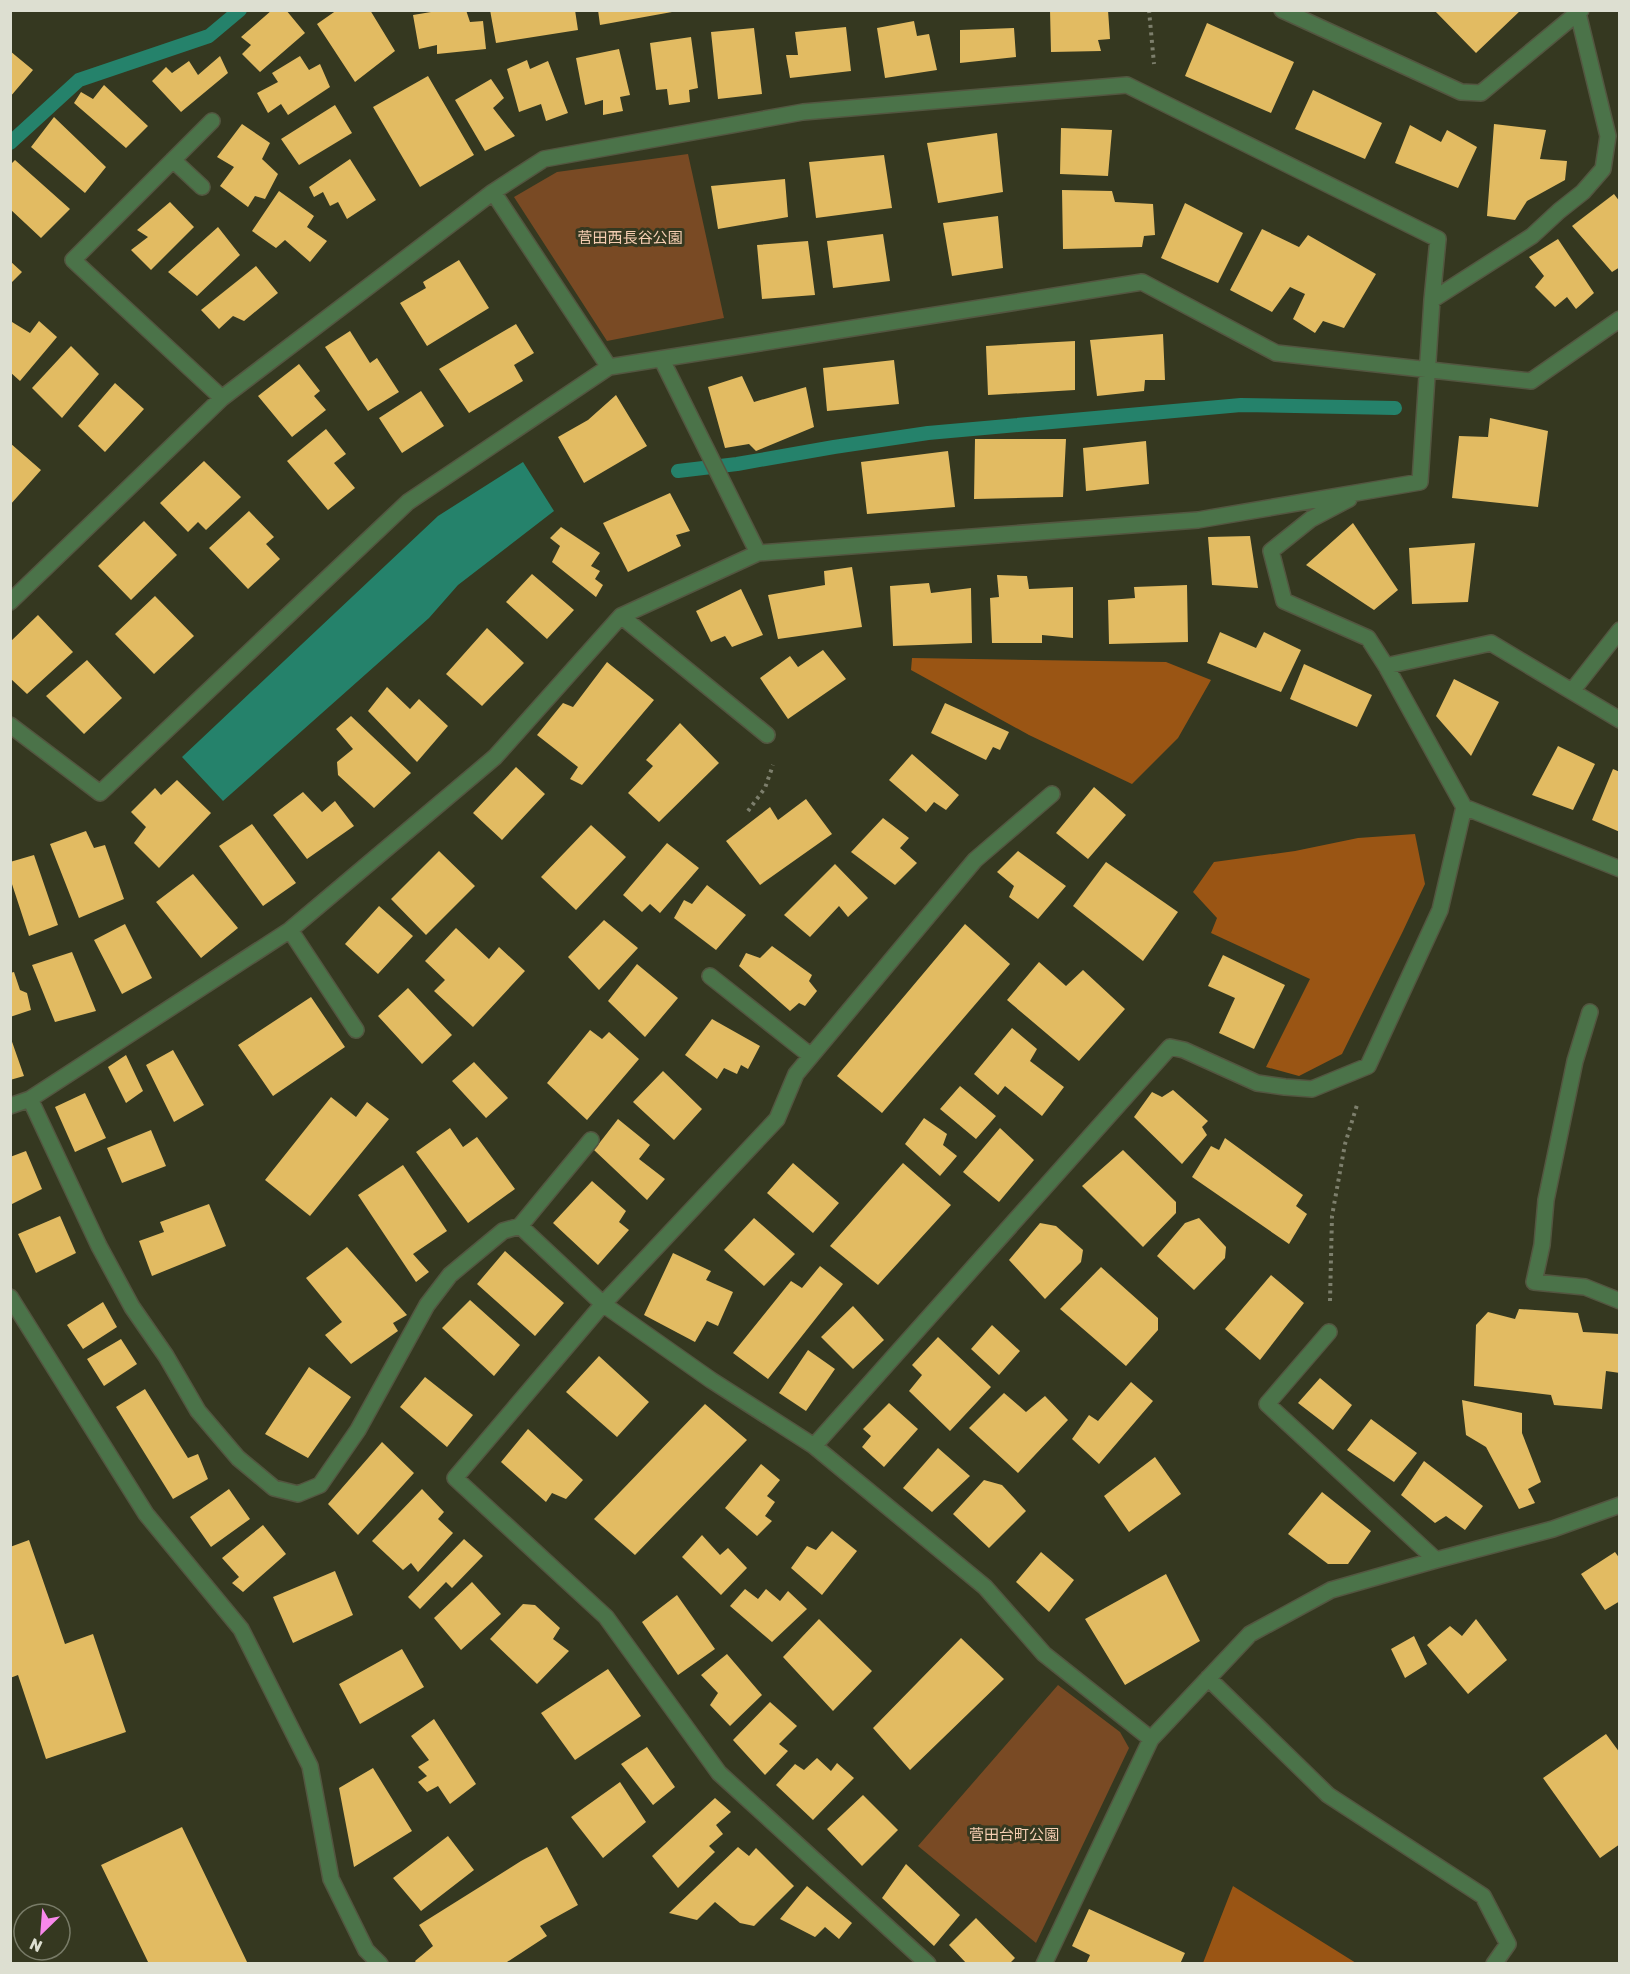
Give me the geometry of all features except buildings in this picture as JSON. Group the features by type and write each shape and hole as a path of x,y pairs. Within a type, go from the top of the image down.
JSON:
{"street":[{"path":"1282,10 1461,92 1481,93 1580,12 1608,136 1603,169 1583,192 1532,237 1432,300"},
{"path":"10,602 222,398 492,192 544,159 803,112 1127,86 1438,240 1420,482 1198,520 758,553 621,616 495,758 290,930 30,1099 10,1106"},
{"path":"212,121 73,260 222,398"},
{"path":"172,160 202,187"},
{"path":"492,192 609,367"},
{"path":"10,725 100,793 408,502 609,367 1142,282 1276,353 1531,381 1620,319"},
{"path":"662,360 758,553"},
{"path":"1362,492 1311,519 1271,551 1284,601 1368,638 1386,666 1464,807 1620,869"},
{"path":"621,616 767,735"},
{"path":"1572,691 1620,630"},
{"path":"1386,666 1491,643 1620,720"},
{"path":"928,1964 719,1773 606,1617 455,1478 603,1304 777,1119 796,1074 975,860 1052,794"},
{"path":"814,1446 1170,1047 1184,1050 1257,1083 1285,1087 1312,1089 1368,1066 1440,910 1464,807"},
{"path":"290,930 356,1030"},
{"path":"710,976 811,1056"},
{"path":"1590,1012 1575,1061 1546,1200 1542,1245 1534,1282 1585,1287 1620,1301"},
{"path":"30,1099 99,1246 132,1307 166,1356 198,1411 238,1458 274,1488 298,1494 320,1485 358,1430 428,1305 450,1275 503,1231 520,1226 591,1140"},
{"path":"520,1226 603,1304 711,1380 814,1446 985,1587 1044,1654 1151,1739"},
{"path":"10,1297 146,1514 241,1629 310,1766 331,1879 366,1950 380,1964"},
{"path":"1329,1332 1267,1404 1436,1560"},
{"path":"1044,1964 1151,1739 1250,1634 1331,1590 1553,1529 1620,1505"},
{"path":"1208,1678 1328,1795 1483,1896 1508,1944 1494,1964"}],"path":[{"path":"1149,10 1154,60"},
{"path":"748,811 765,788 775,760 767,735"},
{"path":"1329,1332 1332,1216 1345,1144 1368,1066"}],"green space":[{"name":"菅田西長谷公園","path":"688,154 724,318 607,341 514,197 557,172"},
{"name":"菅田台町公園","path":"1058,1685 1120,1732 1129,1748 1036,1943 918,1846"}],"shaded area":[{"path":"912,658 1166,662 1211,680 1178,738 1132,784 1029,735 911,670"},
{"path":"1415,834 1425,884 1342,1054 1299,1076 1266,1067 1310,979 1211,933 1217,918 1193,892 1214,862 1295,851 1358,838"},
{"path":"1233,1886 1356,1963 1203,1963"}],"water":[{"path":"523,462 554,511 458,585 429,618 223,801 182,757 438,516"}],"waterway":[{"path":"10,143 79,80 209,36 240,10"},
{"path":"678,471 737,464 928,433 1241,405 1395,408"}]}
